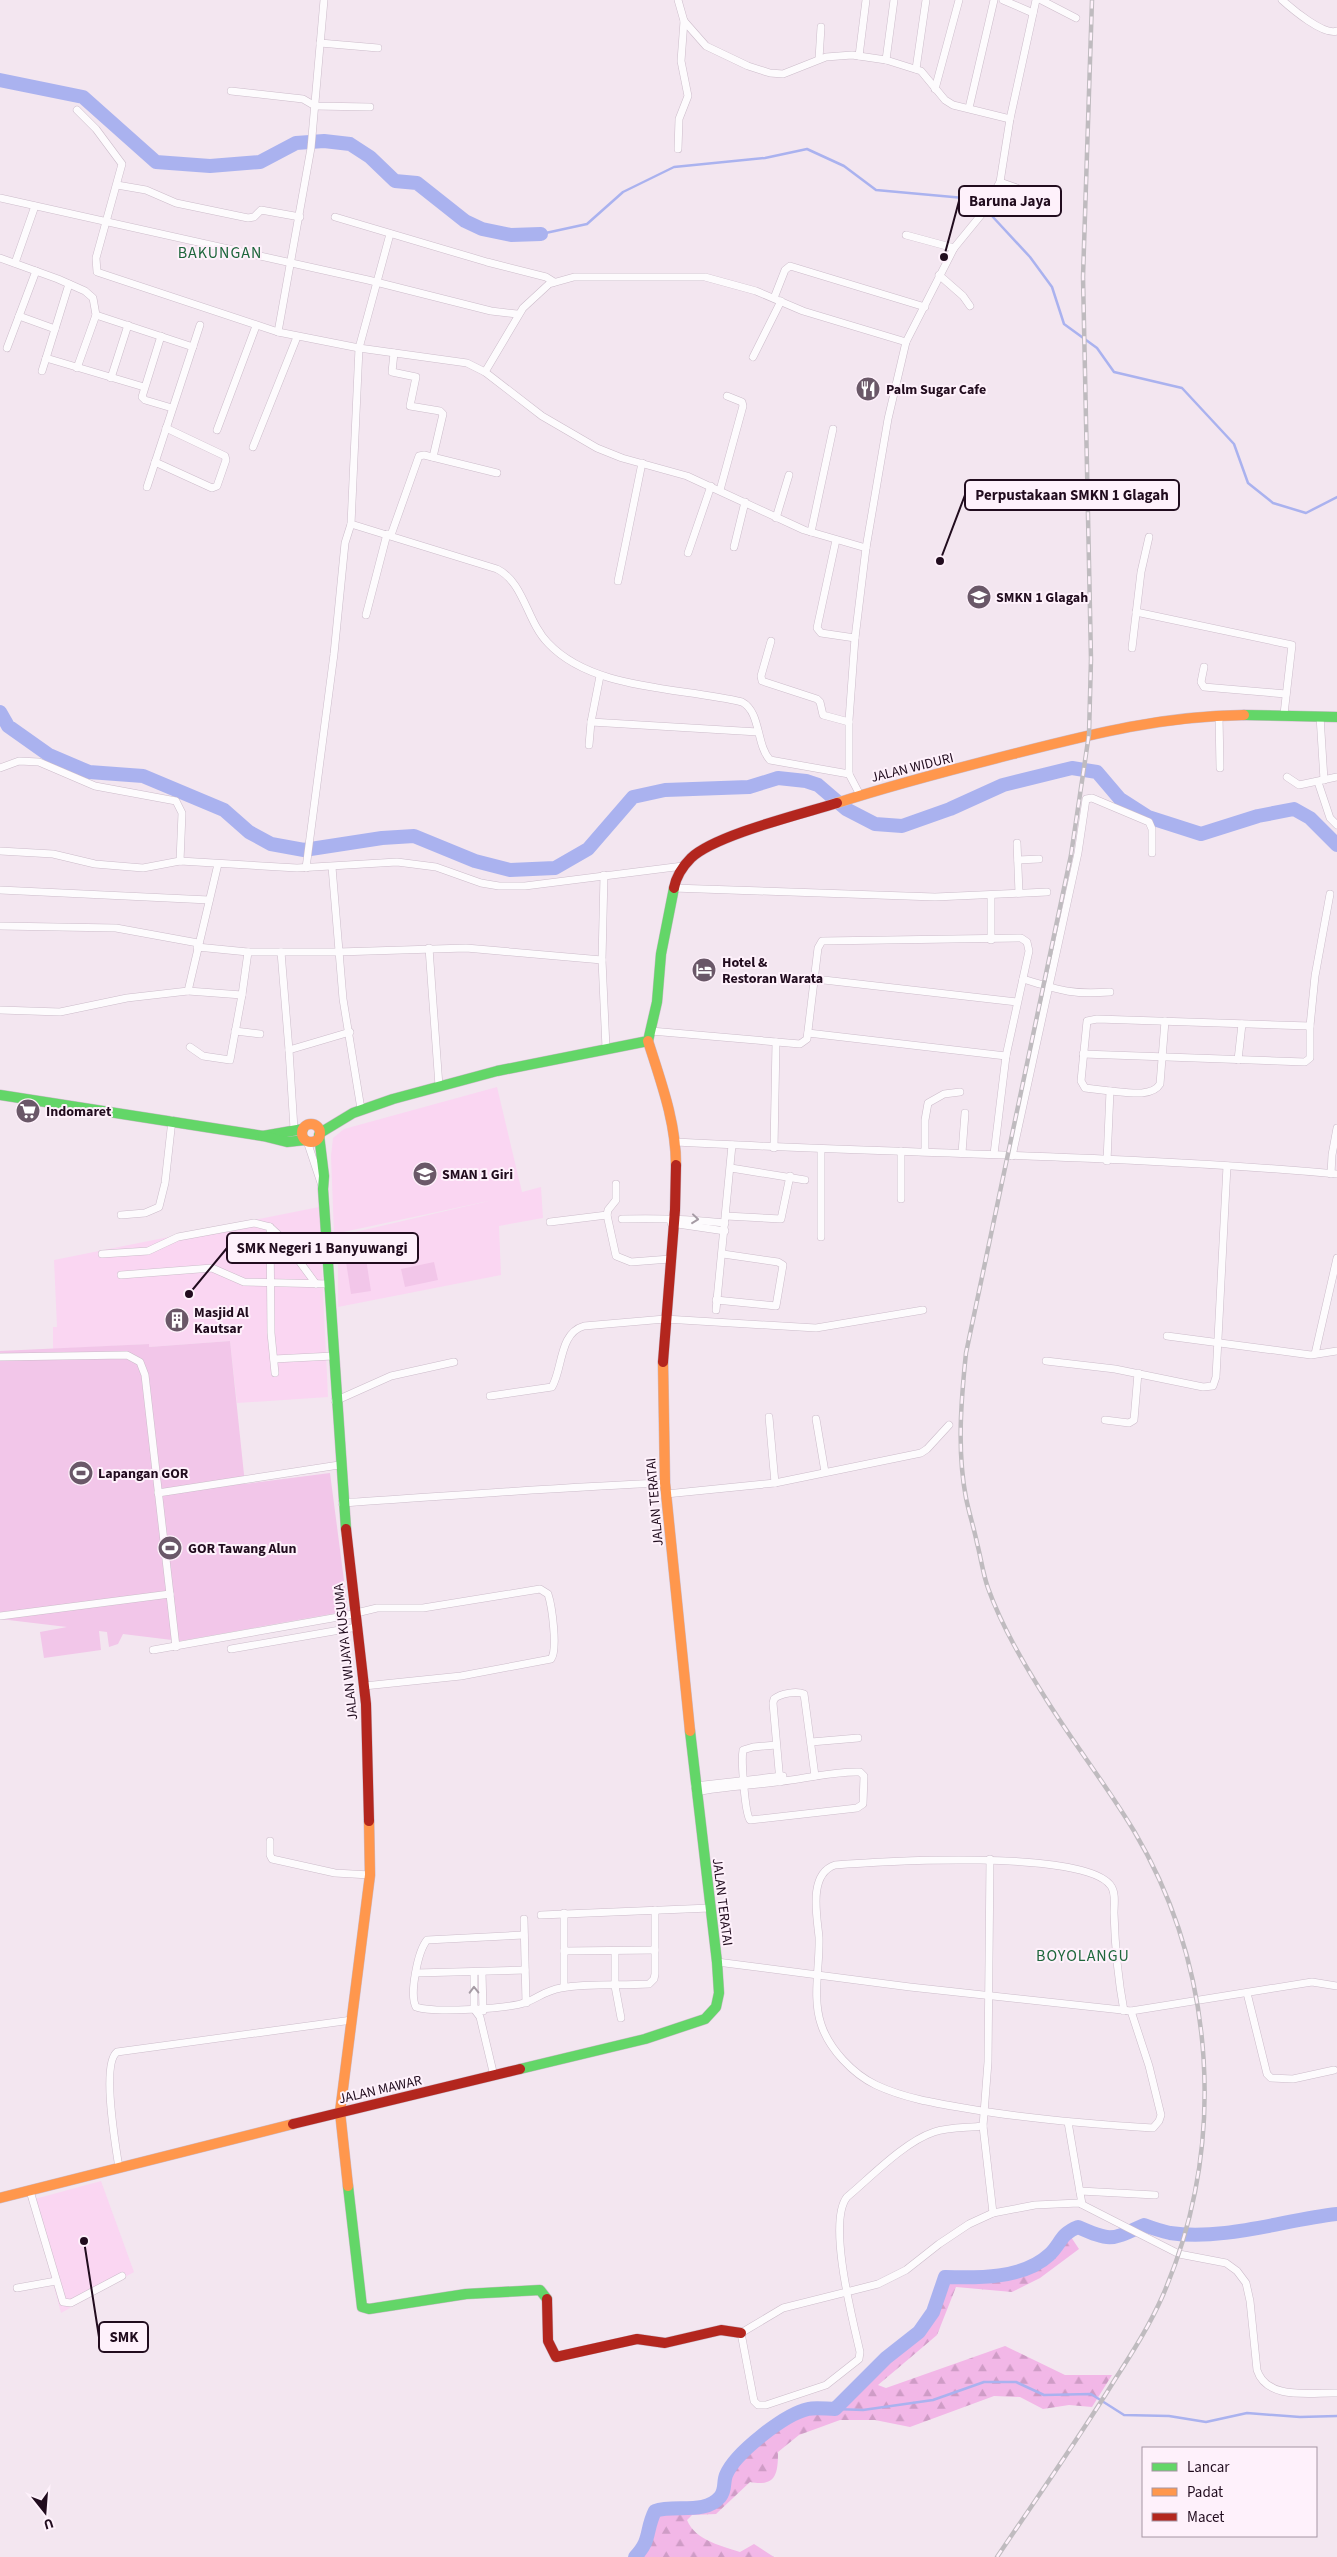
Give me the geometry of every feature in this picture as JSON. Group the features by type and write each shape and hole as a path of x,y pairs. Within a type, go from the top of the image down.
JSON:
{"street":[{"path":"278,332 300,218 311,148 324,0"},
{"path":"678,0 684,21 681,61 688,96 679,119 678,149"},
{"path":"859,56 866,0"},
{"path":"886,60 894,0"},
{"path":"916,68 926,0"},
{"path":"935,89 959,0"},
{"path":"969,108 994,0"},
{"path":"1003,0 1033,13"},
{"path":"858,795 849,774 849,722 855,638 866,548 886,429 906,342 954,248 982,216 1000,182 1010,119 1036,0"},
{"path":"1041,0 1076,18"},
{"path":"1282,0 1295,12 1326,31 1337,31"},
{"path":"684,21 706,46 748,66 770,73 783,74 819,59 859,56 886,60 916,68 928,78 935,89 948,102 1010,119"},
{"path":"819,59 821,27"},
{"path":"320,44 378,48"},
{"path":"231,91 303,99 315,106 370,106"},
{"path":"77,110 96,129 121,162 117,185 95,263 97,272 256,326 297,337 359,348 467,363 485,372 542,416 573,436 609,454 711,486 776,518 811,532 866,548"},
{"path":"1000,182 1017,188 1027,203"},
{"path":"117,185 146,190 176,203 248,218 254,217 261,210 300,218"},
{"path":"0,198 376,282 491,311 517,314"},
{"path":"16,263 35,206"},
{"path":"335,217 546,277 554,282"},
{"path":"306,868 334,654 345,543 352,524 359,348 390,234"},
{"path":"906,236 954,248"},
{"path":"0,258 69,284 85,291 92,298 96,315 77,368"},
{"path":"753,357 778,300 785,270 790,266 925,307"},
{"path":"7,348 36,271"},
{"path":"939,275 963,296 970,306"},
{"path":"485,372 517,314 543,289 554,282 595,276 705,277 738,285 822,317 906,342"},
{"path":"42,371 69,284"},
{"path":"96,315 193,347"},
{"path":"19,316 55,329"},
{"path":"111,378 128,325"},
{"path":"147,487 200,325"},
{"path":"217,430 256,326"},
{"path":"161,336 144,387 143,399 172,408"},
{"path":"253,447 297,337"},
{"path":"394,353 391,371 416,377 410,406 440,411 443,414 433,457"},
{"path":"46,358 144,387"},
{"path":"720,490 743,406 742,402 727,396"},
{"path":"155,462 212,488 216,486 226,460 225,456 166,428"},
{"path":"811,532 832,429"},
{"path":"366,615 389,535 418,457 422,455 433,457 497,473"},
{"path":"618,581 642,463"},
{"path":"776,518 789,475"},
{"path":"688,553 711,486"},
{"path":"734,546 745,502"},
{"path":"352,524 505,573 515,587 539,634 550,645 600,676 742,702 751,710 764,752 770,760 849,774"},
{"path":"1132,648 1149,537"},
{"path":"836,540 816,628 821,633 855,638"},
{"path":"1136,612 1292,645 1284,711"},
{"path":"770,640 761,676 762,682 818,699 823,715 849,722"},
{"path":"1204,667 1201,682 1204,687 1285,696"},
{"path":"589,745 591,722 600,676"},
{"name":"JALAN WIDURI","path":"649,1036 658,1002 661,954 676,878 683,866 701,850 717,842 858,795 1120,727 1161,720 1284,711 1337,717"},
{"path":"1219,716 1220,768"},
{"path":"1320,716 1321,781 1337,825"},
{"path":"591,722 758,732"},
{"path":"0,768 19,761 39,762 95,786 176,801 182,813 180,861"},
{"path":"1287,777 1299,785 1337,776"},
{"path":"1012,1156 1078,853 1086,799 1092,798 1148,822 1152,829 1152,853"},
{"path":"1017,843 1019,893"},
{"path":"0,851 53,854 95,864 144,868 180,861 306,868 384,862 408,863 436,867 481,883 500,886 525,886 683,866"},
{"path":"1018,860 1039,859"},
{"path":"188,991 218,864"},
{"path":"332,867 342,998 350,1032 357,1111"},
{"path":"604,875 602,960 606,1048"},
{"path":"673,888 890,896 991,895 1047,892"},
{"path":"0,890 209,900"},
{"path":"1083,1054 1305,1062 1310,1058 1310,1026 1315,976 1330,894"},
{"path":"991,895 991,940"},
{"path":"0,926 116,928 198,945 248,952 338,952 429,948 507,950 602,960"},
{"path":"0,1095 172,1120 287,1142 314,1141 317,1131 357,1111 497,1071 606,1048 649,1036 800,1044 807,1039 818,948 822,941 991,940 1021,938 1027,942 1029,951 1006,1056 994,1154"},
{"path":"429,948 430,985 440,1086"},
{"path":"190,1047 203,1056 230,1060 248,952"},
{"path":"281,952 298,1129 306,1140 323,1189"},
{"path":"815,979 1017,1002"},
{"path":"1023,979 1081,994 1110,992"},
{"path":"0,1010 60,1012 128,998 188,991 242,995"},
{"path":"1165,1021 1160,1084 1157,1088 1149,1092 1110,1092 1085,1088 1082,1085 1086,1024 1090,1020 1165,1021 1310,1026"},
{"path":"1238,1060 1242,1024"},
{"path":"236,1031 260,1034"},
{"path":"289,1050 350,1032"},
{"path":"808,1033 1006,1056"},
{"name":"JALAN TERATAI","path":"649,1036 676,1142 665,1319 663,1421 666,1489 696,1789 717,1962"},
{"path":"774,1148 776,1042"},
{"path":"925,1151 925,1120 928,1103 944,1094 960,1092"},
{"path":"1107,1161 1110,1092"},
{"path":"962,1153 965,1112"},
{"path":"121,1215 145,1213 159,1207 165,1183 172,1120"},
{"path":"263,1136 298,1129 307,1125 317,1131"},
{"path":"676,1142 774,1148 994,1154 1227,1166 1334,1174 1332,1155 1337,1128"},
{"name":"JALAN WIJAYA KUSUMA","path":"317,1131 324,1168 323,1189 342,1503 364,1686 370,1875 340,2112 349,2208 362,2307 369,2309 466,2294 540,2290 546,2295 548,2305 547,2336 552,2354 556,2357 637,2339 665,2343 721,2330 741,2333"},
{"path":"716,1310 723,1254 732,1145"},
{"path":"821,1149 821,1237"},
{"path":"900,1151 901,1200"},
{"path":"1046,1361 1138,1373 1203,1387 1213,1386 1216,1377 1227,1166"},
{"path":"731,1168 790,1176 805,1180"},
{"path":"622,1219 782,1219 790,1176"},
{"path":"616,1184 616,1200 608,1210 607,1216 613,1252 620,1259 631,1262 670,1259"},
{"path":"550,1222 607,1216"},
{"path":"671,1220 725,1231"},
{"path":"102,1254 148,1251 178,1237 254,1223 270,1227 283,1239 316,1284"},
{"path":"270,1227 270,1283 275,1373"},
{"path":"716,1300 775,1307 781,1279 783,1265 778,1262 723,1254"},
{"path":"1315,1354 1337,1258"},
{"path":"121,1275 212,1268 244,1282 329,1284"},
{"path":"490,1396 552,1387 564,1350 577,1328 665,1319 816,1328 923,1310"},
{"path":"1167,1336 1315,1354 1337,1351"},
{"path":"0,1357 127,1355 140,1362 145,1375 176,1647"},
{"path":"274,1359 333,1356"},
{"path":"335,1400 391,1376 454,1362"},
{"path":"1105,1420 1129,1423 1134,1420 1138,1373"},
{"path":"769,1417 775,1483"},
{"path":"816,1419 825,1472"},
{"path":"342,1503 413,1500 558,1487 666,1489 775,1483 921,1453 949,1425"},
{"path":"158,1493 339,1465"},
{"path":"152,1650 356,1614 376,1608 423,1608 540,1589 548,1594 554,1644 554,1655 551,1659 461,1676 364,1686"},
{"path":"0,1616 170,1594"},
{"path":"231,1649 357,1627"},
{"path":"780,1779 774,1699 776,1696 798,1693 802,1693 806,1699 815,1776"},
{"path":"811,1742 858,1738"},
{"path":"696,1789 745,1783 780,1779 860,1772 864,1776 863,1804 857,1808 750,1820 747,1814 745,1783 743,1750 776,1745"},
{"path":"270,1841 270,1855 272,1859 335,1873 370,1875"},
{"path":"990,1859 988,2062 984,2126 993,2213"},
{"path":"990,1859 1090,1874 1112,1887 1127,2011 1157,2094 1161,2115 1160,2122 1153,2128 1068,2122 984,2112 900,2095 874,2084 850,2066 828,2041 820,2024 817,2005 819,1976 816,1895 818,1884 828,1869 842,1865 990,1859"},
{"path":"540,1915 710,1908"},
{"path":"524,1935 427,1940 416,1973 413,1996 416,2006 484,2008 526,2003 548,1990 564,1987 615,1986 652,1982 655,1974 655,1910"},
{"path":"564,1913 564,1987"},
{"path":"524,1919 526,2003"},
{"path":"564,1952 655,1950"},
{"path":"615,1951 615,1986 621,2018"},
{"path":"717,1962 819,1976 1127,2011 1312,1982 1337,1986"},
{"name":"JALAN MAWAR","path":"0,2198 340,2112 645,2039 705,2019 716,2007 719,2000 717,1962"},
{"path":"416,1973 525,1970"},
{"path":"474,1972 474,2009 480,2016 494,2076"},
{"path":"480,2016 484,2008 482,1972"},
{"path":"1247,1993 1267,2074 1271,2078 1293,2080 1334,2070"},
{"path":"119,2168 109,2079 112,2058 117,2052 352,2020"},
{"path":"1068,2122 1082,2204"},
{"path":"984,2126 939,2131 926,2136 910,2145 842,2203 840,2212 841,2253 846,2293 860,2355 856,2364 826,2385 766,2405 758,2405 754,2401 750,2388 741,2333 783,2308 846,2293 878,2284 906,2270 939,2244 969,2224 993,2213 1055,2202 1082,2204 1179,2254 1226,2263 1243,2277 1250,2301 1257,2370 1260,2379 1265,2384 1289,2392 1337,2393"},
{"path":"30,2191 62,2300 66,2303 122,2276"},
{"path":"1080,2191 1155,2195"},
{"path":"17,2288 56,2281"}],"shaded area":[{"path":"497,1087 522,1192 541,1187 543,1218 499,1226 501,1275 338,1307 338,1236 493,1200 334,1234 331,1156 333,1138 344,1129"},
{"path":"319,1207 328,1397 237,1403 230,1341 149,1347 148,1344 53,1349 53,1327 57,1327 54,1260"},
{"path":"364,1246 371,1291 351,1294 344,1249"},
{"path":"434,1262 438,1280 405,1287 401,1269"},
{"name":"GOR Tawang Alun","path":"230,1341 245,1484 330,1473 348,1611 180,1641 123,1634 118,1644 109,1647 107,1632 99,1631 101,1650 44,1658 40,1632 67,1627 0,1619 0,1351 149,1344 149,1347"},
{"path":"101,2181 134,2272 61,2313 31,2200"}],"green space":[{"path":"1067,2231 1079,2249 1040,2278 1012,2292 956,2287 937,2335 878,2385 886,2388 1005,2346 1065,2375 1112,2375 1092,2407 1069,2405 1043,2409 1020,2397 994,2396 910,2427 875,2420 840,2420 799,2435 778,2452 776,2472 770,2481 765,2483 750,2482 716,2514 692,2515 687,2520 696,2533 717,2545 740,2552 754,2544 774,2557 635,2557 644,2545 655,2511 701,2506 717,2499 722,2494 726,2475 731,2466 750,2446 775,2426 798,2412 811,2408 835,2409 886,2358 919,2332 933,2312 945,2277 998,2276 1024,2269 1048,2256 1056,2248"}],"waterway":[{"path":"0,80 83,97 156,162 210,166 260,162 296,143 324,141 350,144 370,157 395,181 417,183 465,221 482,229 511,235 541,234"},
{"path":"541,234 587,224 623,192 674,167 765,158 807,149 844,166 876,190 964,198 992,216 1030,257 1052,287 1064,324 1097,348 1114,372 1182,388 1234,444 1248,483 1273,503 1306,513 1337,497"},
{"path":"0,712 8,726 49,755 89,772 143,776 224,810 249,832 271,844 304,850 382,838 414,836 475,861 510,870 555,868 588,849 633,797 665,790 749,787 778,778 806,781 818,785 846,809 875,824 902,826 950,809 1003,785 1072,768 1097,772 1120,799 1148,817 1201,834 1258,816 1294,809 1310,818 1337,845"},
{"path":"635,2557 644,2545 655,2511 706,2506 714,2502 722,2494 726,2475 731,2466 739,2456 774,2426 798,2412 811,2408 835,2409 886,2358 919,2332 933,2312 945,2277 985,2277 1026,2269 1049,2255 1064,2236 1078,2227 1105,2237 1125,2234 1144,2225 1170,2233 1190,2235 1211,2234 1254,2229 1337,2214"},
{"path":"835,2409 863,2410 933,2400 984,2382 1016,2382 1044,2395 1091,2394 1124,2415 1169,2416 1206,2422 1247,2413 1300,2417 1337,2416"}],"railway":[{"path":"997,2557 1100,2403 1158,2306 1184,2238 1197,2179 1204,2120 1204,2060 1197,2000 1183,1942 1162,1885 1134,1831 1046,1699 1000,1617 988,1588 966,1498 961,1444 961,1408 966,1353 1071,855 1089,734 1091,659 1083,277 1092,0"}],"traffic: fast":[{"path":"1244,715 1337,717"},
{"path":"320,1133 353,1113 393,1099 497,1071 648,1041 657,1002 661,954 674,888"},
{"path":"0,1095 263,1136 303,1129"},
{"path":"319,1135 324,1176 323,1189 346,1529"},
{"path":"263,1136 287,1142 305,1140"},
{"path":"520,2069 645,2039 705,2019 716,2007 719,1993 717,1962 690,1731"},
{"path":"348,2186 362,2307 369,2309 466,2294 540,2290 547,2299"}],"traffic: slow":[{"path":"837,803 947,771 1099,733 1184,719 1244,715"},
{"path":"648,1041 671,1118 676,1165"},
{"path":"311,1124 317,1127 320,1133 317,1139 311,1142 305,1139 302,1133 305,1127 311,1124"},
{"path":"663,1362 665,1483 690,1731"},
{"path":"348,2186 340,2112 370,1875 369,1821"},
{"path":"0,2198 293,2124"}],"traffic: jam":[{"path":"674,888 678,876 685,865 703,849 739,833 837,803"},
{"path":"663,1362 675,1210 676,1165"},
{"path":"346,1529 366,1704 369,1821"},
{"path":"293,2124 520,2069"},
{"path":"547,2299 548,2341 556,2357 637,2339 665,2343 721,2330 741,2333"}],"place":[{"name":"Baruna Jaya","path":"944,257"},
{"name":"Palm Sugar Cafe","path":"868,389"},
{"name":"Perpustakaan SMKN 1 Glagah","path":"940,561"},
{"name":"SMKN 1 Glagah","path":"979,597"},
{"name":"Hotel & Restoran Warata","path":"704,970"},
{"name":"Indomaret","path":"28,1111"},
{"name":"SMAN 1 Giri","path":"425,1174"},
{"name":"SMK Negeri 1 Banyuwangi","path":"189,1294"},
{"name":"Masjid Al Kautsar","path":"177,1320"},
{"name":"Lapangan GOR","path":"81,1473"},
{"name":"GOR Tawang Alun","path":"170,1548"},
{"name":"SMK","path":"84,2241"}],"district":[{"name":"BAKUNGAN","path":"220,252"},
{"name":"BOYOLANGU","path":"1083,1955"}]}
